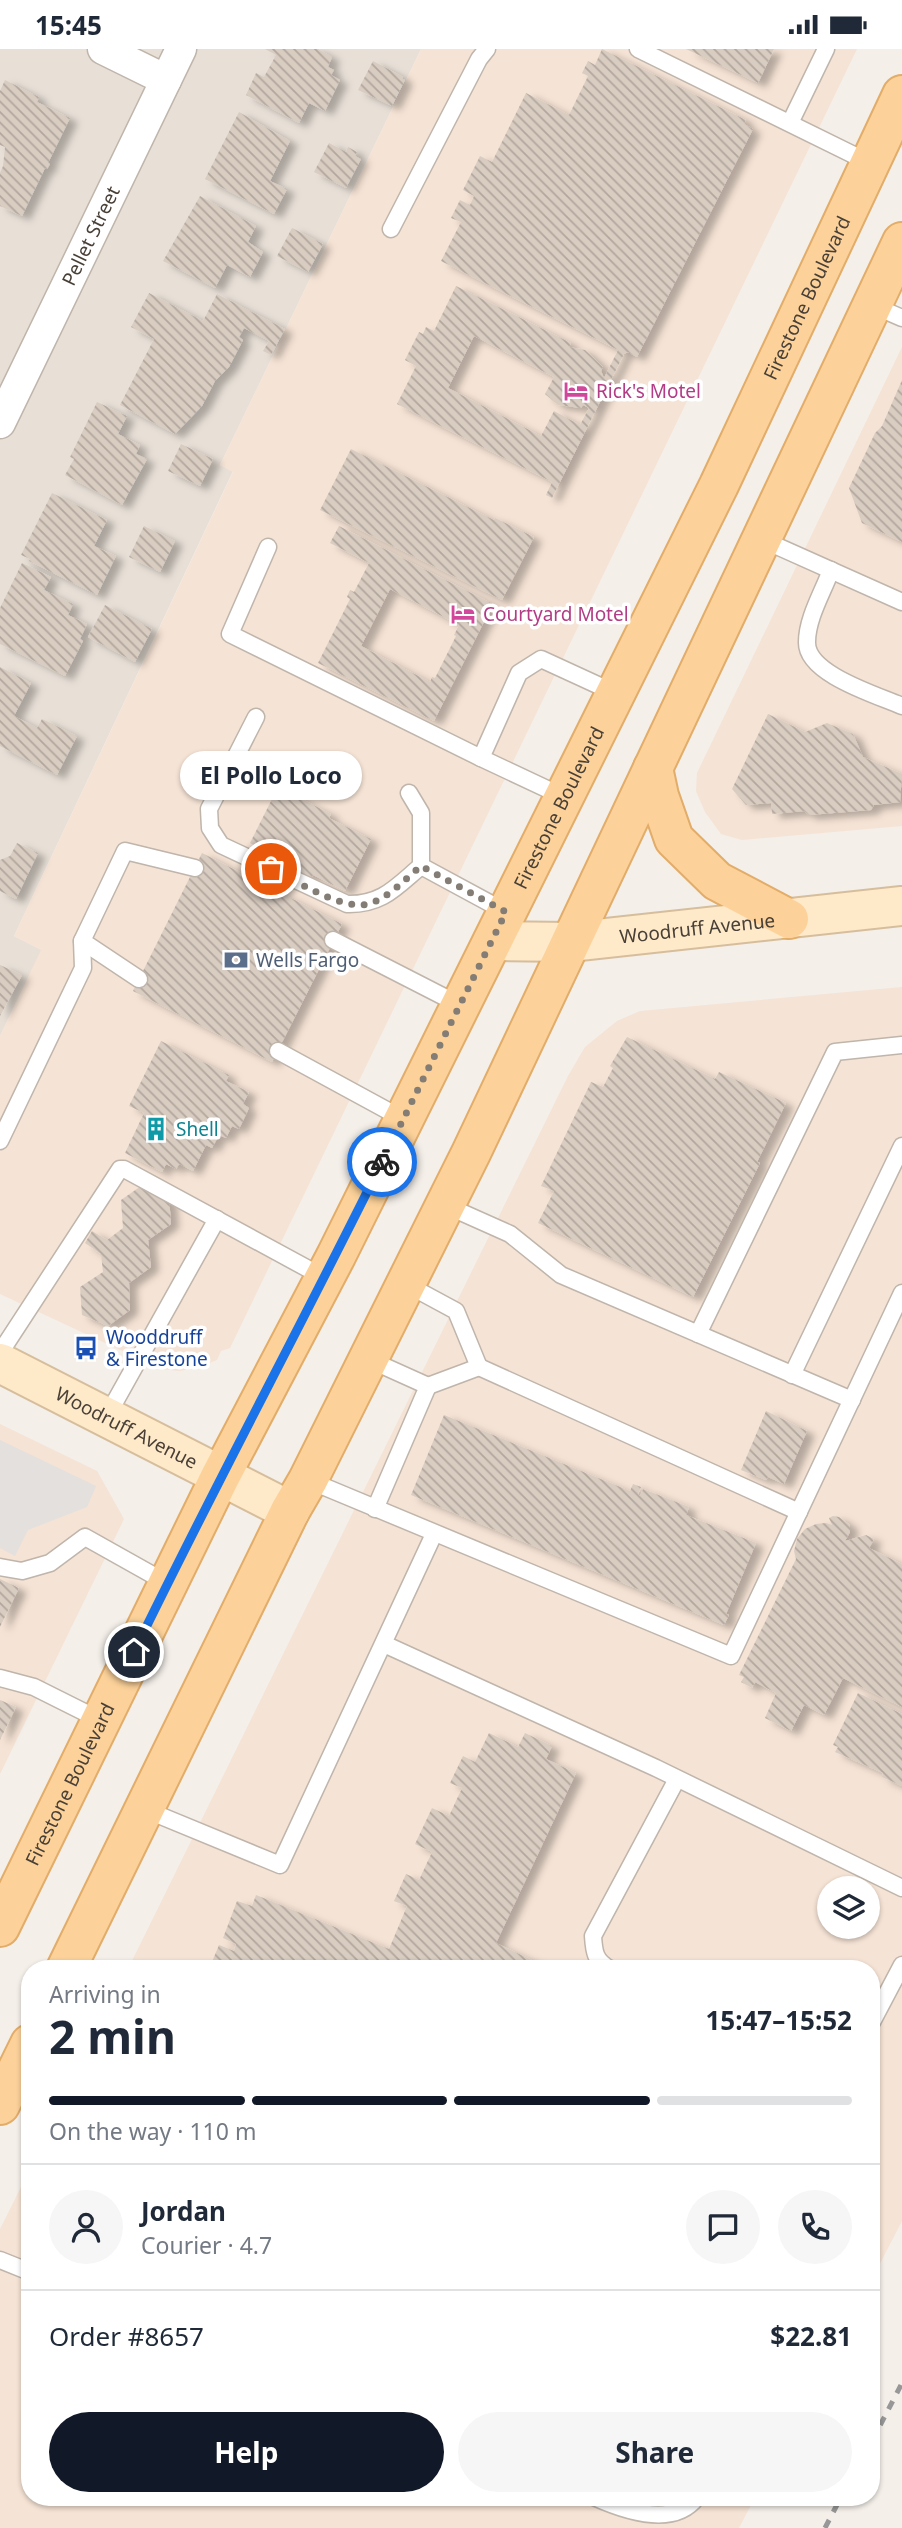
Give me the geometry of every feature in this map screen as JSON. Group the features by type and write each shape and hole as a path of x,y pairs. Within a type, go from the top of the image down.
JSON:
{"main road":[{"name":"Firestone Boulevard","path":"0,1927 219,1477 324,1278 719,485 902,95"},
{"path":"70,1960 445,1205 761,539 887,311 902,242"},
{"path":"653,768 659,796 674,839 717,881 789,919"},
{"name":"Woodruff Avenue","path":"500,926 570,942 902,907"},
{"name":"Woodruff Avenue","path":"0,1363 107,1416 219,1477 299,1495"},
{"path":"0,2105 21,2062"}],"street":[{"path":"103,49 166,80"},
{"name":"Pellet Street","path":"0,423 181,49"}],"lane":[{"path":"391,229 479,59 487,49"},
{"path":"638,49 870,163"},
{"path":"790,123 826,49"},
{"path":"761,539 902,601"},
{"path":"268,547 230,633 564,797"},
{"path":"831,570 810,626 806,643 809,655 817,666 833,675 902,706"},
{"path":"481,758 519,673 541,659 615,693"},
{"path":"256,717 209,809 211,828 221,845 347,904 366,904 388,894 421,866 421,813 409,793"},
{"path":"0,1141 83,968 82,940 125,851 195,868"},
{"path":"421,866 500,926"},
{"path":"82,940 139,979"},
{"path":"333,940 460,1005"},
{"path":"698,1334 835,1052 902,1045"},
{"path":"278,1051 403,1119"},
{"path":"792,1375 902,1146"},
{"path":"0,1353 117,1171 124,1169 324,1278"},
{"path":"445,1205 509,1234 561,1275 852,1400"},
{"path":"107,1416 217,1219"},
{"path":"405,1284 456,1311 479,1367 799,1512"},
{"path":"299,1495 375,1509 731,1656 902,1293"},
{"path":"368,1359 428,1387"},
{"path":"375,1509 428,1387 479,1367"},
{"path":"144,1809 280,1865 434,1534"},
{"path":"0,1567 22,1571 50,1563 85,1537 167,1583"},
{"path":"384,1644 677,1779 902,1888"},
{"path":"0,1678 34,1687 102,1721"},
{"path":"598,1960 594,1953 593,1936 677,1779"},
{"path":"880,2007 902,1965"},
{"path":"0,2260 21,2268"},
{"path":"615,2506 648,2520 677,2517 690,2506"}],"shaded area":[{"path":"0,49 421,49 220,465 233,471 14,936 42,950 0,1036"},
{"path":"421,49 857,49 230,1348 221,1351 217,1360 199,1367 180,1371 161,1369 0,1294 0,1036 41,950 14,936 233,472 220,465"},
{"path":"902,347 902,826 742,840 721,834 705,812 696,791 697,773"},
{"path":"902,987 902,2221 880,2264 880,1960 132,1960 568,1076 585,1047 617,1021 640,1011"},
{"path":"0,1424 97,1471 124,1519 0,1774"},
{"path":"0,1440 96,1486 87,1507 28,1530 15,1556 0,1548"},
{"path":"21,2187 21,2506 750,2506 739,2528 0,2528 0,2229"}],"building":[{"path":"265,49 318,49 332,57 328,67 334,70 331,75 340,80 325,111 309,103 299,123 246,95 256,73 264,77 276,55"},
{"path":"602,49 746,120 744,124 753,129 637,357 628,352 624,354 552,498 546,495 552,482 397,404 416,366 405,360 419,332 423,334 426,327 434,331 456,286 571,343 569,347 585,350 603,367 601,371 604,378 618,350 441,261 461,222 451,218 460,200 470,205 474,196 463,190 480,156 492,162 526,93 569,115 588,76 582,73 588,61 595,65","holes":["474,336 554,377 545,394 558,405 581,408 583,405 589,408 580,425 554,411 541,436 448,388"]},
{"path":"686,49 774,49 758,83"},
{"path":"373,61 405,80 392,106 358,90"},
{"path":"5,80 39,97 37,102 70,118 48,163 50,164 45,168 22,216 0,206 0,173 5,147 0,145 0,91"},
{"path":"239,112 290,141 270,181 287,189 274,214 205,179"},
{"path":"329,143 346,152 348,147 357,152 355,156 361,159 346,188 314,172"},
{"path":"200,196 256,226 248,242 263,252 250,277 227,265 215,288 163,261"},
{"path":"292,228 323,244 308,272 277,256"},
{"path":"149,293 203,321 217,294 285,329 271,355 263,351 269,341 244,328 239,337 243,340 229,367 215,381 202,406 175,434 120,405 154,339 131,327"},
{"path":"902,380 902,542 862,523 849,488 875,433 882,426"},
{"path":"97,402 127,416 118,434 140,445 136,454 147,459 122,505 65,475 74,459 70,457"},
{"path":"181,444 213,459 200,486 168,471"},
{"path":"351,449 534,537 502,600 320,510"},
{"path":"52,493 107,520 94,546 116,556 97,595 21,555"},
{"path":"144,526 175,541 160,572 129,557"},
{"name":"Courtyard Motel","path":"339,526 493,604 434,721 318,663 350,599 347,597 350,590 354,592 369,563 330,543","holes":["390,589 459,625 435,678 432,677 430,682 361,646"]},
{"path":"22,563 51,577 44,590 73,604 68,615 87,624 80,639 83,641 65,676 0,644 0,608"},
{"path":"105,605 152,629 135,662 88,637"},
{"path":"0,667 31,683 14,716 37,728 42,719 77,736 57,775 0,746"},
{"path":"768,714 805,732 827,723 853,734 863,757 902,774 900,802 874,805 871,810 809,815 804,811 772,814 771,803 746,805 732,789"},
{"path":"278,787 331,814 329,818 371,839 345,891 313,875 311,879 282,864 283,860 250,843"},
{"path":"17,843 38,853 16,899 0,891 0,860 10,856"},
{"name":"Wells Fargo","path":"202,853 342,924 272,1062 133,991"},
{"path":"0,965 22,975 0,1016"},
{"path":"627,1037 715,1079 719,1072 786,1103 757,1162 760,1163 693,1297 538,1223 554,1191 541,1186 591,1082 603,1087 613,1068 610,1066"},
{"path":"161,1041 229,1075 226,1081 249,1092 243,1104 249,1108 239,1129 232,1126 226,1138 219,1135 212,1148 206,1145 193,1171 179,1164 176,1169 166,1164 162,1172 125,1153 144,1113 129,1106"},
{"name":"Shell","path":"144,1184 169,1197 171,1224 148,1240 151,1267 129,1283 130,1310 108,1326 82,1315 80,1287 103,1272 101,1254 85,1243 92,1231 107,1240 123,1228 121,1200"},
{"path":"766,1411 807,1431 784,1484 741,1470"},
{"path":"444,1415 630,1491 633,1484 641,1487 638,1494 640,1496 643,1489 689,1507 686,1515 756,1543 726,1614 729,1615 724,1625 411,1495"},
{"path":"833,1516 850,1525 845,1541 866,1535 874,1539 869,1548 902,1564 902,1707 843,1678 824,1715 804,1705 791,1731 765,1718 776,1693 755,1682 752,1688 741,1682 744,1677 739,1675 796,1559 794,1551 797,1539 805,1529 816,1524 832,1525 829,1518"},
{"path":"0,1579 19,1588 0,1627"},
{"path":"858,1693 902,1714 902,1786 882,1777 883,1773 835,1752 838,1747 833,1745"},
{"path":"0,1700 16,1707 0,1740"},
{"path":"489,1733 518,1747 525,1733 552,1746 546,1759 576,1773 496,1943 532,1960 213,1960 219,1945 234,1951 236,1944 223,1938 237,1901 252,1906 256,1895 389,1949 407,1906 394,1901 406,1874 419,1880 432,1852 415,1844 432,1808 449,1816 462,1788 450,1783 463,1756 475,1762"}],"railway":[{"path":"880,2426 902,2383"},
{"path":"825,2528 836,2506"}],"way so far":[{"path":"271,869 347,904 366,904 388,894 421,866 506,912 382,1162"}],"place":[{"name":"Rick's Motel","path":"576,391"},
{"name":"Courtyard Motel","path":"463,614"},
{"name":"El Pollo Loco","path":"271,869"},
{"name":"Wells Fargo","path":"236,960"},
{"name":"Shell","path":"156,1129"},
{"name":"Wooddruff & Firestone","path":"86,1348"}],"route":[{"path":"134,1652 219,1477 336,1256 382,1162"}]}
